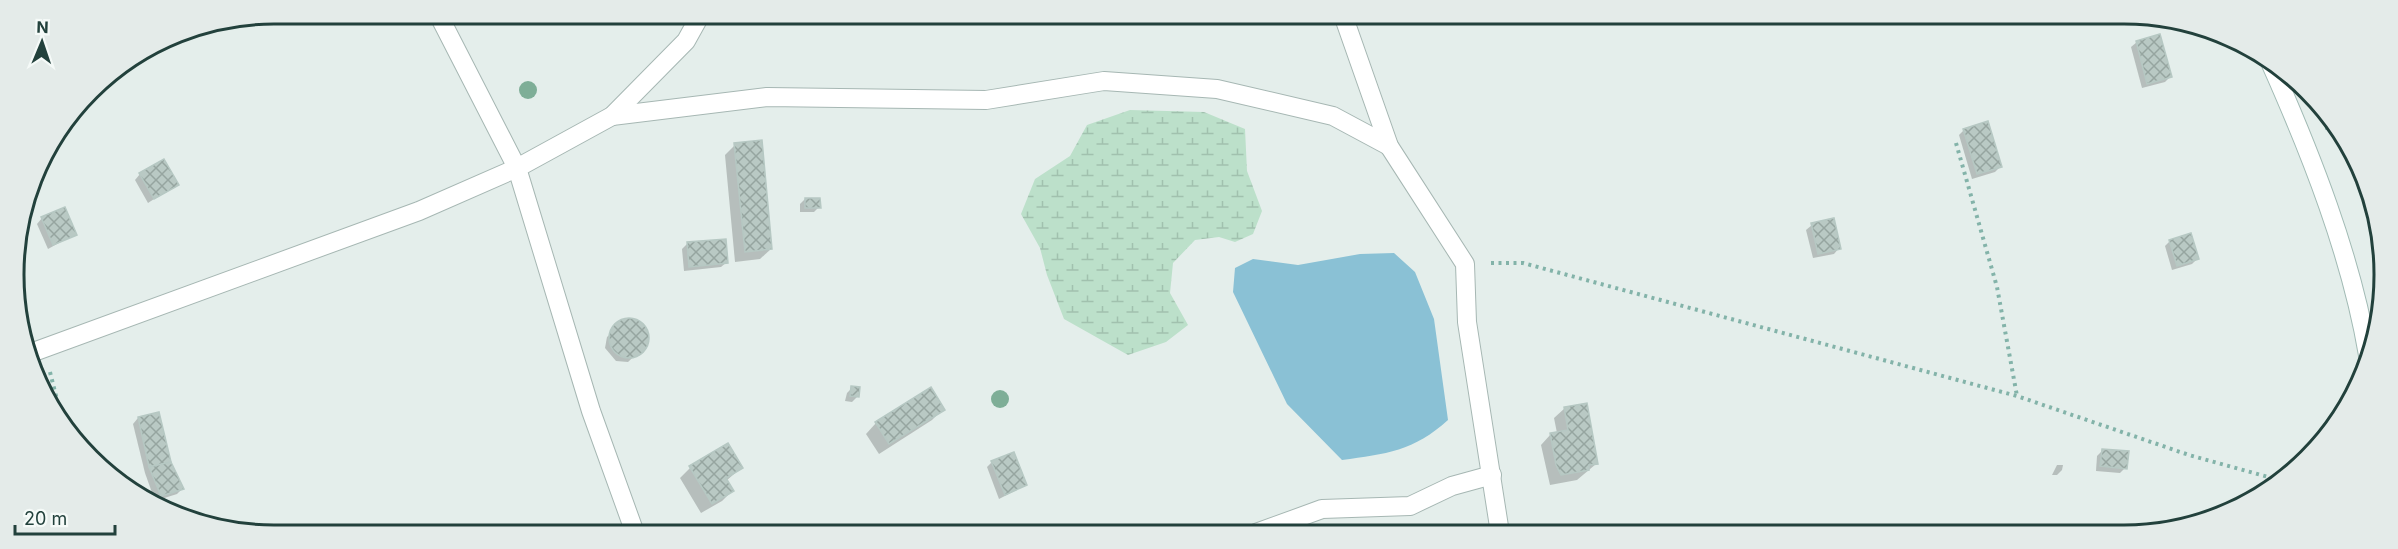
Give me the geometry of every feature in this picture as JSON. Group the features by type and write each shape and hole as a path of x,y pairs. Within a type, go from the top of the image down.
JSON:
{"street":[{"path":"443,24 517,168 591,411 632,525"},
{"path":"36,351 419,211 517,168 612,116 686,41 695,24"},
{"path":"1346,24 1389,146 1465,264 1467,322 1499,525"},
{"path":"2277,76 2301,130 2360,305 2365,338"},
{"path":"612,116 767,97 986,100 1104,81 1217,89 1333,116 1389,146"},
{"path":"1278,525 1322,509 1410,506 1452,486 1492,475"}],"path":[{"path":"1956,142 1997,286 2017,396"},
{"path":"1465,264 1523,263 2017,396 2189,455 2270,478"},
{"path":"36,351 43,370"}],"green space":[{"path":"1130,110 1204,112 1245,129 1247,171 1262,211 1253,234 1235,242 1219,237 1195,240 1173,263 1170,293 1188,325 1166,342 1128,355 1064,319 1047,275 1040,248 1021,214 1035,179 1070,156 1087,125"}],"water":[{"path":"1394,253 1415,272 1434,319 1448,420 1411,445 1386,453 1342,460 1287,404 1233,292 1235,268 1253,259 1298,265 1360,254"}],"building":[{"path":"2160,34 2172,77 2147,84 2136,41"},
{"path":"1988,121 2002,167 1977,174 1963,129"},
{"path":"762,140 772,249 745,252 734,143"},
{"path":"164,159 179,185 154,199 139,173"},
{"path":"805,198 820,198 821,208 805,208"},
{"path":"65,207 77,235 53,245 41,217"},
{"path":"1834,218 1841,249 1818,254 1811,223"},
{"path":"2191,233 2199,259 2177,266 2169,240"},
{"path":"726,239 728,263 689,267 687,242"},
{"path":"629,318 643,324 649,338 643,352 629,358 615,352 609,338 615,324"},
{"path":"851,386 860,387 859,397 850,396"},
{"path":"931,387 945,410 889,444 875,422"},
{"path":"1587,403 1598,464 1589,465 1589,470 1561,475 1556,465 1550,433 1568,430 1564,407"},
{"path":"159,412 171,462 149,467 138,417"},
{"path":"728,443 743,468 726,478 734,491 712,504 689,466"},
{"path":"2102,449 2129,451 2127,469 2100,466"},
{"path":"1014,452 1027,485 1005,495 991,461"},
{"path":"171,462 184,489 161,496 149,467"}]}
